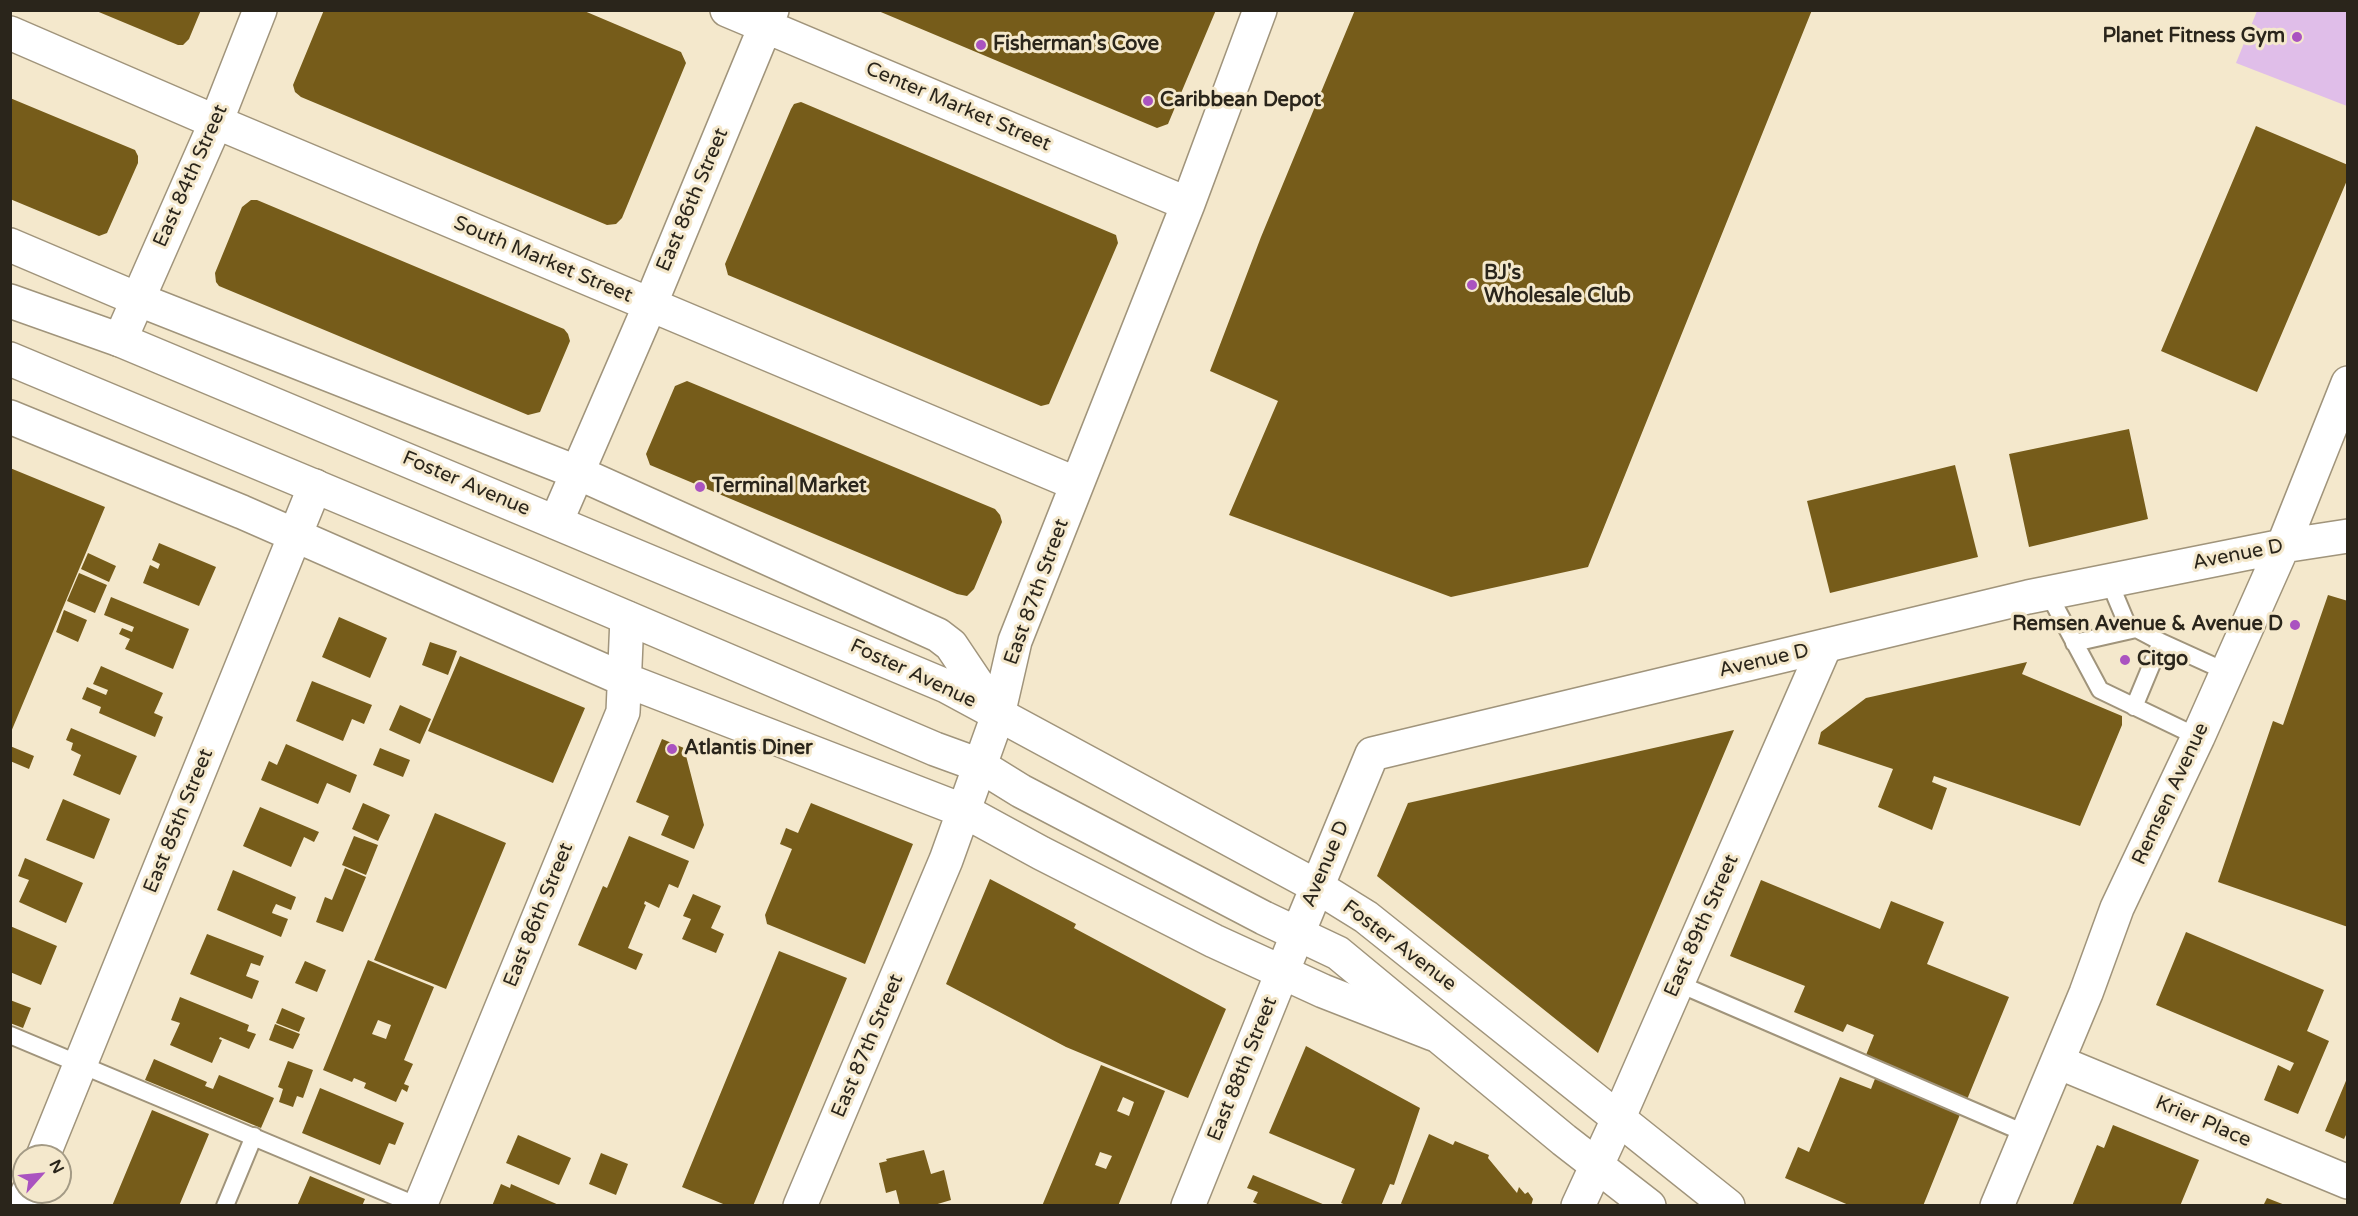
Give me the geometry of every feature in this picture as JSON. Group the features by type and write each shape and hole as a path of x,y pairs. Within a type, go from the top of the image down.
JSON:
{"street":[{"name":"East 84th Street","path":"120,340 216,122 260,10"},
{"name":"Center Market Street","path":"727,10 769,19 1188,204"},
{"name":"East 87th Street","path":"800,1206 946,860 998,715 1015,641 1188,204 1260,10"},
{"name":"East 86th Street","path":"556,522 769,19"},
{"name":"South Market Street","path":"10,33 1077,484"},
{"path":"10,244 137,299 576,472 938,635 951,645 998,715"},
{"name":"Foster Avenue","path":"10,301 120,340 946,686 1316,886 1366,917 1728,1206"},
{"path":"10,359 979,765 1021,791 1338,953 1555,1133 1648,1206"},
{"name":"Remsen Avenue","path":"1997,1206 2058,1062 2117,908 2198,737 2345,399"},
{"path":"10,417 242,512 623,679 964,811 1051,859 1282,973 1441,1037"},
{"name":"East 85th Street","path":"48,1144 315,486"},
{"name":"Avenue D","path":"1298,933 1372,754 2048,593 2283,546 2348,536"},
{"name":"East 86th Street","path":"419,1206 622,712 627,618"},
{"name":"East 89th Street","path":"1578,1206 1825,646"},
{"name":"East 88th Street","path":"1188,1206 1298,933"},
{"name":"Krier Place","path":"2058,1062 2348,1182"}],"lane":[{"path":"2109,581 2127,624 2227,672"},
{"path":"2048,593 2100,690 2198,737"},
{"path":"2074,643 2136,629"},
{"path":"2134,707 2161,642"},
{"path":"1677,983 2027,1134"},
{"path":"10,1035 419,1206"},
{"path":"225,1206 254,1136"}],"shaded area":[{"name":"Planet Fitness Gym","path":"2257,11 2347,11 2347,106 2236,63"}],"building":[{"path":"94,10 201,10 189,39 183,45 178,45"},
{"path":"324,10 582,10 681,52 686,63 622,218 616,224 607,225 301,97 295,92 293,85"},
{"path":"876,10 1216,10 1168,124 1157,128"},
{"name":"BJ's Wholesale Club","path":"1355,10 1812,10 1588,567 1451,597 1229,515 1278,401 1210,371 1261,237"},
{"path":"10,98 135,150 138,163 107,233 99,236 10,199"},
{"path":"801,102 1116,235 1118,243 1049,404 1041,406 728,275 725,264 791,109 794,104"},
{"path":"2256,126 2348,165 2348,178 2257,392 2161,351"},
{"path":"251,200 257,200 564,329 570,341 540,412 528,415 219,286 215,273 242,207"},
{"path":"687,381 995,509 1002,522 974,589 967,596 957,594 650,465 646,454 675,386"},
{"path":"2129,429 2148,519 2029,547 2009,454"},
{"path":"1955,465 1978,557 1830,593 1807,501"},
{"path":"10,468 105,507 11,732 10,732"},
{"path":"159,543 216,567 199,606 143,583 150,565 158,569 160,564 152,560"},
{"path":"88,553 116,566 109,582 81,569"},
{"path":"79,573 107,585 95,613 67,601"},
{"path":"2328,595 2348,601 2348,927 2218,882 2273,721 2283,725"},
{"path":"111,597 189,629 173,669 125,649 130,639 119,634 122,628 132,632 134,627 104,615"},
{"path":"64,610 87,620 78,642 56,632"},
{"path":"339,617 387,638 370,678 322,657"},
{"path":"430,642 457,651 448,675 422,665"},
{"path":"460,656 585,708 553,783 428,731"},
{"path":"2027,662 2022,674 2122,716 2122,725 2080,826 1934,776 1932,782 1947,788 1932,830 1878,807 1893,769 1818,744 1821,732 1866,698"},
{"path":"101,666 163,693 154,713 163,717 155,737 99,713 101,707 82,699 87,687 106,695 108,690 93,684"},
{"path":"312,681 372,705 364,724 352,719 343,741 296,721"},
{"path":"400,705 431,719 420,744 389,730"},
{"path":"71,728 137,756 120,795 73,775 81,755 71,750 73,743 66,740"},
{"path":"1734,730 1598,1053 1377,876 1408,803"},
{"path":"662,739 684,748 704,825 694,849 661,835 669,816 636,802"},
{"path":"286,744 357,775 350,793 327,783 318,804 261,780 269,761 277,765"},
{"path":"10,746 34,756 29,769 10,761"},
{"path":"380,748 410,760 403,777 373,765"},
{"path":"63,799 110,819 94,859 46,840"},
{"path":"363,803 390,815 378,841 352,829"},
{"path":"811,803 913,844 865,964 767,924 765,915 792,849 780,844 786,828 798,833"},
{"path":"260,807 319,832 314,842 304,837 291,867 243,846"},
{"path":"435,813 506,843 446,989 374,960"},
{"path":"354,836 378,845 366,875 342,865"},
{"path":"629,836 689,861 678,888 669,884 659,908 645,901 646,905 628,948 643,954 636,970 578,945 603,886 607,888"},
{"path":"25,858 83,883 66,923 19,902 29,880 18,876"},
{"path":"345,868 366,877 343,932 316,922 325,897 332,900"},
{"path":"233,870 296,897 291,910 276,904 273,910 272,913 288,919 281,937 217,910"},
{"path":"990,879 1076,924 1074,928 1226,1009 1188,1098 1066,1047 946,984"},
{"path":"1761,880 1880,929 1891,901 1944,922 1927,964 2009,997 1966,1102 1864,1060 1874,1035 1847,1024 1843,1032 1794,1012 1805,986 1730,956"},
{"path":"693,894 721,906 711,928 724,934 716,953 682,939 691,919 683,916"},
{"path":"10,926 57,946 41,985 10,972"},
{"path":"2186,932 2324,990 2307,1031 2329,1041 2298,1114 2264,1100 2278,1065 2290,1071 2294,1063 2156,1005"},
{"path":"207,934 264,956 260,966 251,963 246,976 259,981 252,999 190,974"},
{"path":"779,951 847,978 753,1206 728,1206 682,1187"},
{"path":"368,960 434,987 404,1060 413,1064 404,1084 409,1086 407,1092 402,1089 396,1102 364,1088 366,1083 354,1078 352,1082 323,1070","holes":["378,1020 391,1025 386,1039 372,1034"]},
{"path":"305,961 326,970 317,992 295,983"},
{"path":"180,997 249,1025 247,1031 256,1034 249,1049 220,1037 219,1039 222,1040 212,1063 170,1045 180,1023 171,1020"},
{"path":"10,1000 31,1008 23,1028 10,1023"},
{"path":"282,1008 305,1018 299,1032 276,1023"},
{"path":"275,1024 300,1034 293,1049 269,1040"},
{"path":"1306,1046 1420,1108 1394,1185 1390,1184 1381,1206 1348,1206 1341,1203 1355,1169 1269,1133"},
{"path":"154,1059 207,1082 205,1086 213,1089 219,1075 274,1098 261,1128 145,1080"},
{"path":"288,1061 313,1070 303,1098 297,1096 293,1107 279,1102 283,1089 278,1087"},
{"path":"1101,1065 1165,1091 1118,1206 1042,1206","holes":["1123,1097 1134,1102 1129,1116 1117,1111","1100,1152 1112,1156 1106,1169 1095,1165"]},
{"path":"1878,1071 1963,1107 1923,1206 1851,1206 1785,1178 1798,1147 1809,1152 1840,1077 1871,1089"},
{"path":"2348,1076 2348,1131 2344,1139 2325,1131"},
{"path":"320,1088 404,1123 395,1145 389,1143 380,1165 302,1133"},
{"path":"152,1110 209,1134 179,1206 112,1206"},
{"path":"2113,1125 2199,1160 2180,1206 2072,1206 2097,1145 2104,1148"},
{"path":"1429,1134 1453,1145 1455,1141 1489,1155 1488,1158 1517,1193 1519,1187 1525,1194 1528,1192 1533,1199 1531,1206 1400,1206"},
{"path":"518,1135 571,1158 559,1185 506,1163"},
{"path":"924,1150 931,1174 944,1170 951,1200 931,1206 900,1206 896,1190 886,1193 879,1163 887,1161 886,1159"},
{"path":"601,1153 628,1164 616,1195 589,1184"},
{"path":"1253,1175 1325,1206 1262,1206 1253,1202 1258,1192 1247,1188"},
{"path":"310,1176 365,1199 362,1206 297,1206"},
{"path":"501,1184 510,1188 511,1184 561,1206 492,1206"},
{"path":"2267,1198 2285,1205 2285,1206 2263,1206"}],"place":[{"name":"Planet Fitness Gym","path":"2297,37"},
{"name":"Fisherman's Cove","path":"981,45"},
{"name":"Caribbean Depot","path":"1148,101"},
{"name":"BJ's Wholesale Club","path":"1472,285"},
{"name":"Terminal Market","path":"700,487"},
{"name":"Remsen Avenue & Avenue D","path":"2295,625"},
{"name":"Citgo","path":"2125,660"},
{"name":"Atlantis Diner","path":"672,749"}]}
